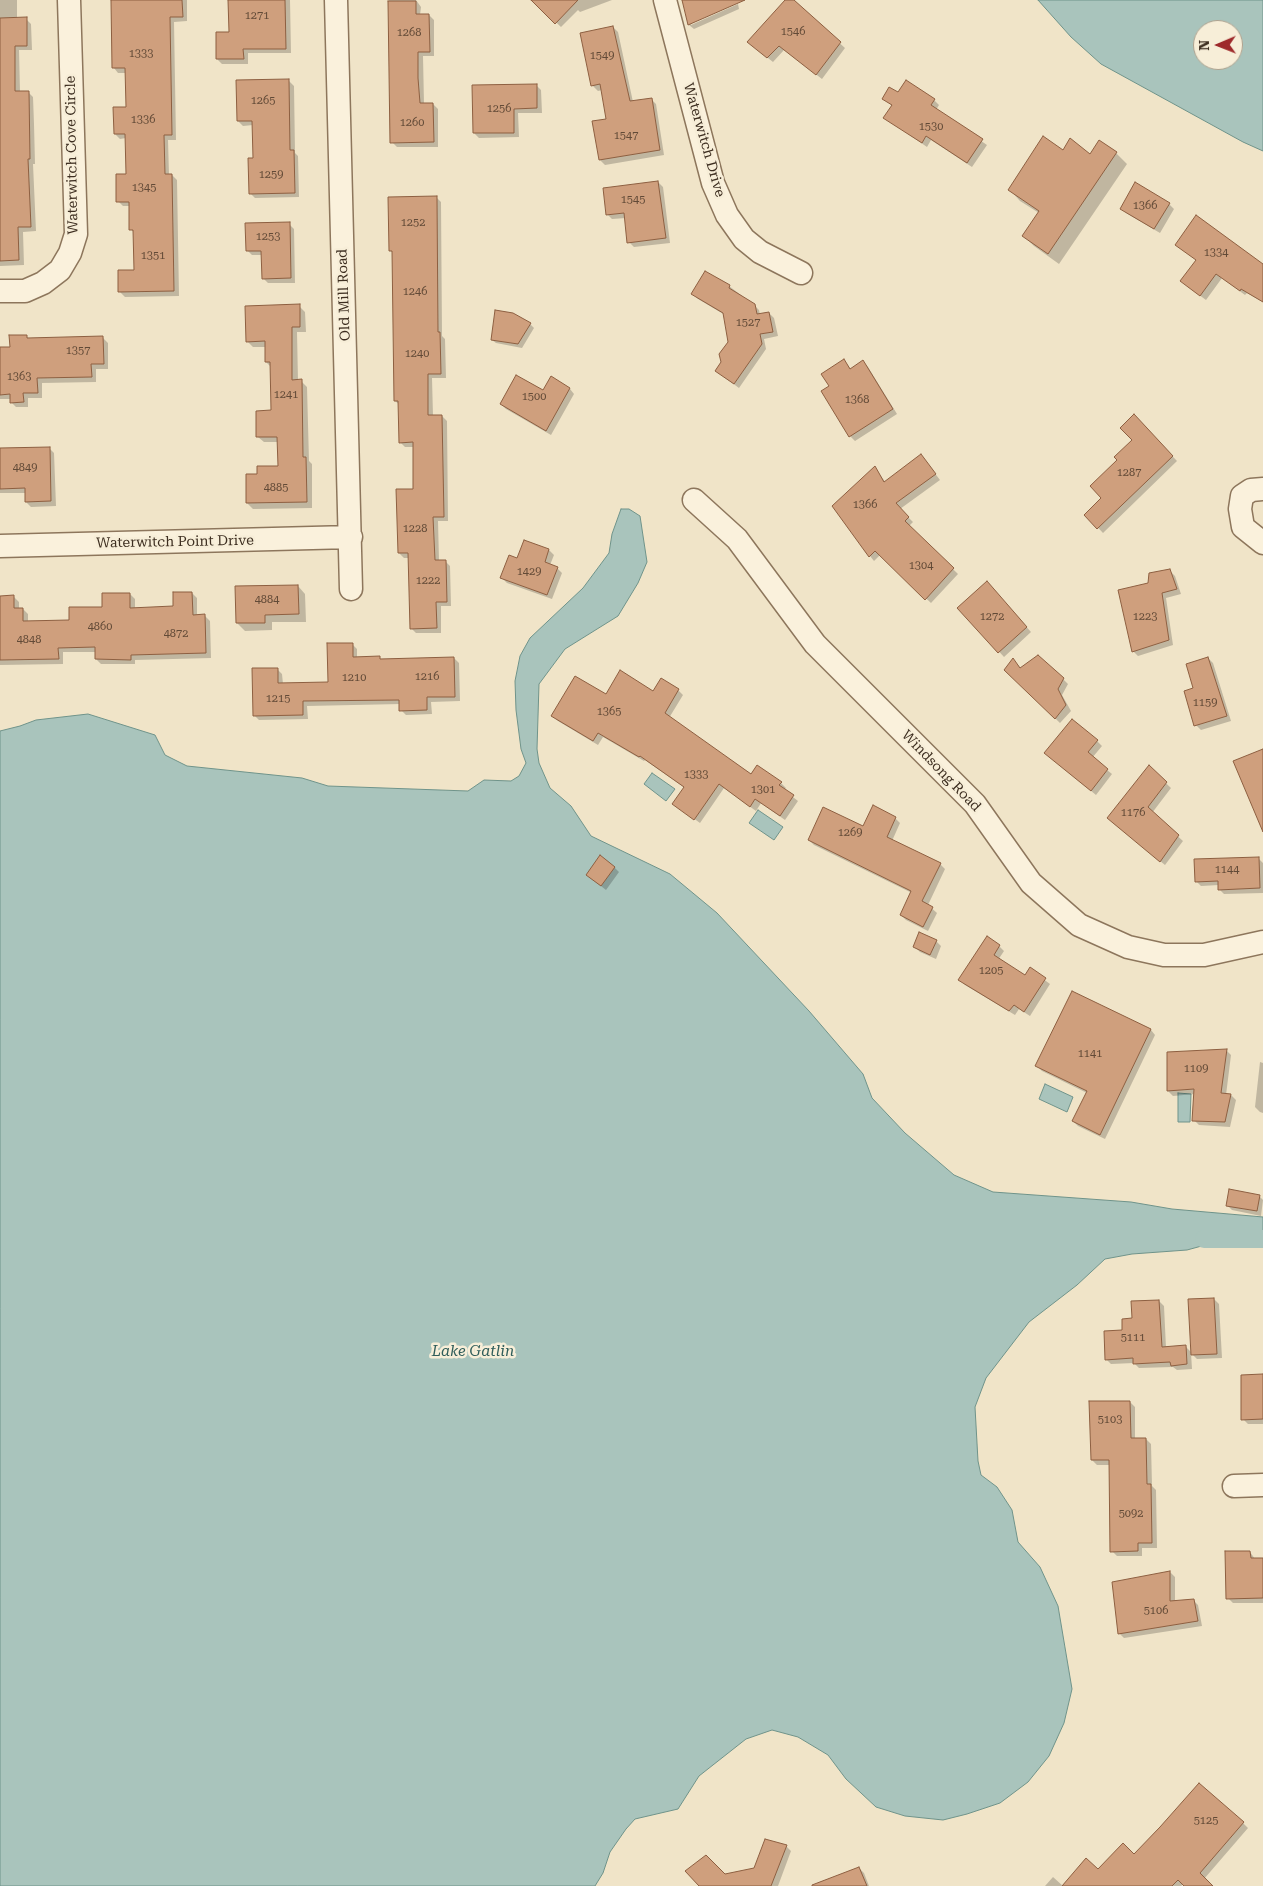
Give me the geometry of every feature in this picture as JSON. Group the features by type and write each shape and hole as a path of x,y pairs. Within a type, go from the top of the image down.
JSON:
{"street":[{"name":"Waterwitch Cove Circle","path":"0,291 25,291 43,283 60,270 70,253 76,234 69,0"},
{"name":"Old Mill Road","path":"336,0 352,589"},
{"name":"Waterwitch Drive","path":"665,0 713,183 727,215 744,239 760,252 801,273"},
{"path":"1263,489 1252,490 1242,496 1240,509 1243,526 1263,544"},
{"name":"Windsong Road","path":"694,500 737,539 815,644 975,804 1031,883 1079,925 1128,947 1164,955 1204,955 1263,942"},
{"name":"Waterwitch Point Drive","path":"0,546 350,537"},
{"path":"1234,1486 1263,1485"}],"water":[{"path":"1038,0 1263,0 1263,151 1243,142 1101,64 1071,37"},
{"name":"Lake Gatlin","path":"621,509 629,509 640,516 647,562 638,583 618,616 565,649 539,684 537,749 539,763 550,788 571,806 591,836 670,874 717,913 809,1011 863,1074 872,1098 905,1133 954,1175 993,1192 1131,1202 1172,1209 1263,1217 1263,1243 1231,1238 1187,1250 1132,1254 1105,1259 1077,1285 1029,1322 986,1378 975,1407 978,1461 981,1475 997,1487 1012,1510 1018,1542 1040,1567 1058,1606 1072,1689 1064,1723 1049,1756 1028,1782 1000,1803 943,1820 905,1816 876,1807 846,1779 828,1755 798,1737 772,1730 746,1739 699,1776 678,1809 635,1819 610,1852 603,1873 595,1886 0,1886 0,731 36,720 88,714 155,735 165,755 187,766 302,778 328,786 468,791 484,780 511,781 519,776 526,763 521,749 516,710 515,681 520,656 530,638 583,588 609,553 612,534"},
{"path":"652,773 675,789 666,801 644,784"},
{"path":"758,810 783,827 774,840 749,823"},
{"path":"1045,1084 1073,1097 1067,1112 1039,1099"},
{"path":"1178,1093 1191,1094 1190,1122 1178,1122"}],"building":[{"path":"111,0 182,0 183,17 170,17 172,135 164,135 165,174 172,174 174,291 118,292 118,270 134,270 133,230 129,230 129,202 116,202 116,174 126,174 125,134 114,134 113,107 126,107 125,68 112,68"},
{"path":"228,0 285,0 286,49 243,49 244,59 216,59 216,32 229,32"},
{"path":"531,0 578,0 555,24"},
{"path":"682,0 745,0 688,25"},
{"path":"785,0 794,0 841,42 816,75 779,46 767,58 747,42"},
{"path":"388,1 416,1 416,14 429,14 430,52 418,52 418,78 420,103 433,103 434,142 390,143"},
{"path":"27,17 27,46 15,46 15,91 29,91 30,159 28,159 31,227 18,227 19,260 0,261 0,18"},
{"path":"613,26 630,101 652,98 660,150 599,160 592,121 606,119 600,84 591,86 580,33"},
{"path":"289,79 290,150 294,150 295,193 249,194 248,158 253,158 252,121 237,121 236,80"},
{"path":"906,80 935,99 931,105 983,139 967,163 926,136 922,143 883,118 892,105 882,99 889,87 898,92"},
{"path":"537,84 537,108 514,109 514,133 473,133 472,85"},
{"path":"1043,136 1063,150 1070,138 1090,154 1099,140 1117,152 1048,254 1022,236 1039,211 1008,190"},
{"path":"658,181 666,238 627,243 624,213 606,215 603,188"},
{"path":"1135,182 1170,203 1154,229 1120,209"},
{"path":"437,196 438,332 440,332 441,374 428,374 428,415 442,415 444,517 433,517 435,560 446,560 447,602 436,602 437,628 410,629 408,553 398,553 396,489 413,489 413,442 399,443 398,401 394,401 392,251 389,251 388,197"},
{"path":"1196,215 1263,264 1263,302 1241,289 1240,291 1216,274 1200,296 1180,281 1196,260 1175,245"},
{"path":"290,222 291,278 262,279 261,251 246,251 245,223"},
{"path":"705,271 730,285 729,288 755,304 757,314 769,312 773,332 760,334 762,344 734,384 715,371 721,362 719,354 728,342 723,313 691,294"},
{"path":"300,304 300,327 292,327 292,380 302,379 303,457 306,457 307,502 246,503 246,474 257,474 257,466 278,466 277,437 256,437 256,411 271,410 270,362 265,362 265,341 246,342 245,306"},
{"path":"495,310 513,313 531,323 518,344 491,340"},
{"path":"9,335 27,335 27,338 103,336 104,364 91,364 92,377 37,378 38,393 23,393 24,402 10,403 10,394 0,395 0,347 10,347"},
{"path":"844,359 850,369 863,360 893,409 849,437 821,391 829,386 821,374"},
{"path":"516,375 543,390 551,376 570,388 546,431 500,404"},
{"path":"1134,414 1173,456 1097,529 1084,515 1101,498 1090,486 1117,460 1114,457 1132,440 1120,428"},
{"path":"50,447 51,501 25,502 25,488 0,489 0,448"},
{"path":"921,454 936,474 896,503 909,517 905,521 954,568 925,600 875,551 869,557 832,506 875,466 884,482"},
{"path":"524,540 549,549 545,562 558,567 547,595 500,578 509,555 517,558"},
{"path":"1170,569 1177,589 1162,593 1169,640 1132,652 1118,590 1148,583 1149,573"},
{"path":"987,581 1027,627 998,653 957,608"},
{"path":"298,585 299,614 265,615 265,623 236,623 235,586"},
{"path":"173,592 192,592 193,615 205,614 206,653 131,655 131,660 95,659 95,647 58,648 59,659 0,660 0,596 14,595 14,608 23,608 23,621 69,620 69,607 102,607 102,593 130,593 130,608 173,606"},
{"path":"327,643 353,643 353,657 380,656 380,659 454,657 455,697 427,697 427,710 399,711 399,700 303,701 303,715 253,716 252,668 278,668 278,683 328,682"},
{"path":"1038,655 1064,678 1058,689 1066,705 1055,719 1004,670 1013,658 1020,668"},
{"path":"1208,657 1227,716 1194,726 1184,691 1193,688 1186,664"},
{"path":"620,670 653,691 661,678 679,689 665,713 751,774 757,765 782,782 779,785 794,795 780,816 755,799 750,807 719,784 694,820 672,804 684,787 640,756 598,733 593,741 551,716 575,676 606,694"},
{"path":"1072,719 1098,740 1088,752 1108,769 1091,791 1044,753"},
{"path":"1263,749 1263,832 1233,761"},
{"path":"1149,765 1167,782 1148,807 1179,835 1160,862 1107,818"},
{"path":"873,805 896,817 887,837 941,863 922,901 933,907 923,927 900,915 911,891 808,840 823,807 863,826"},
{"path":"600,855 615,867 601,886 586,875"},
{"path":"1259,857 1260,888 1218,890 1218,881 1195,882 1194,859"},
{"path":"919,932 937,940 930,955 913,947"},
{"path":"987,936 1000,945 994,955 1025,975 1030,967 1046,978 1024,1012 1014,1005 1009,1011 958,980"},
{"path":"1072,991 1151,1029 1100,1135 1072,1121 1087,1091 1035,1066"},
{"path":"1227,1049 1221,1093 1231,1094 1225,1122 1192,1121 1194,1089 1167,1091 1167,1052"},
{"path":"1229,1189 1260,1195 1257,1211 1226,1206"},
{"path":"1214,1298 1217,1354 1191,1355 1188,1299"},
{"path":"1159,1300 1162,1347 1186,1345 1187,1364 1171,1366 1170,1362 1133,1364 1133,1358 1105,1360 1104,1331 1122,1330 1122,1319 1132,1318 1131,1301"},
{"path":"1263,1374 1263,1419 1241,1420 1241,1375"},
{"path":"1089,1401 1130,1401 1131,1438 1146,1438 1147,1484 1151,1484 1152,1543 1138,1543 1138,1551 1110,1552 1109,1460 1091,1460"},
{"path":"1225,1551 1250,1551 1251,1558 1263,1558 1263,1598 1226,1599"},
{"path":"1170,1571 1170,1601 1194,1599 1198,1621 1118,1634 1112,1582"},
{"path":"1199,1783 1244,1822 1200,1873 1213,1886 1184,1886 1178,1880 1172,1886 1062,1886 1086,1858 1098,1869 1123,1843 1134,1854"},
{"path":"765,1839 787,1845 771,1886 699,1886 685,1871 706,1855 725,1874 754,1868"},
{"path":"859,1867 867,1886 812,1886 812,1885"}],"waterway":[{"path":"1204,1239 1263,1239"}]}
